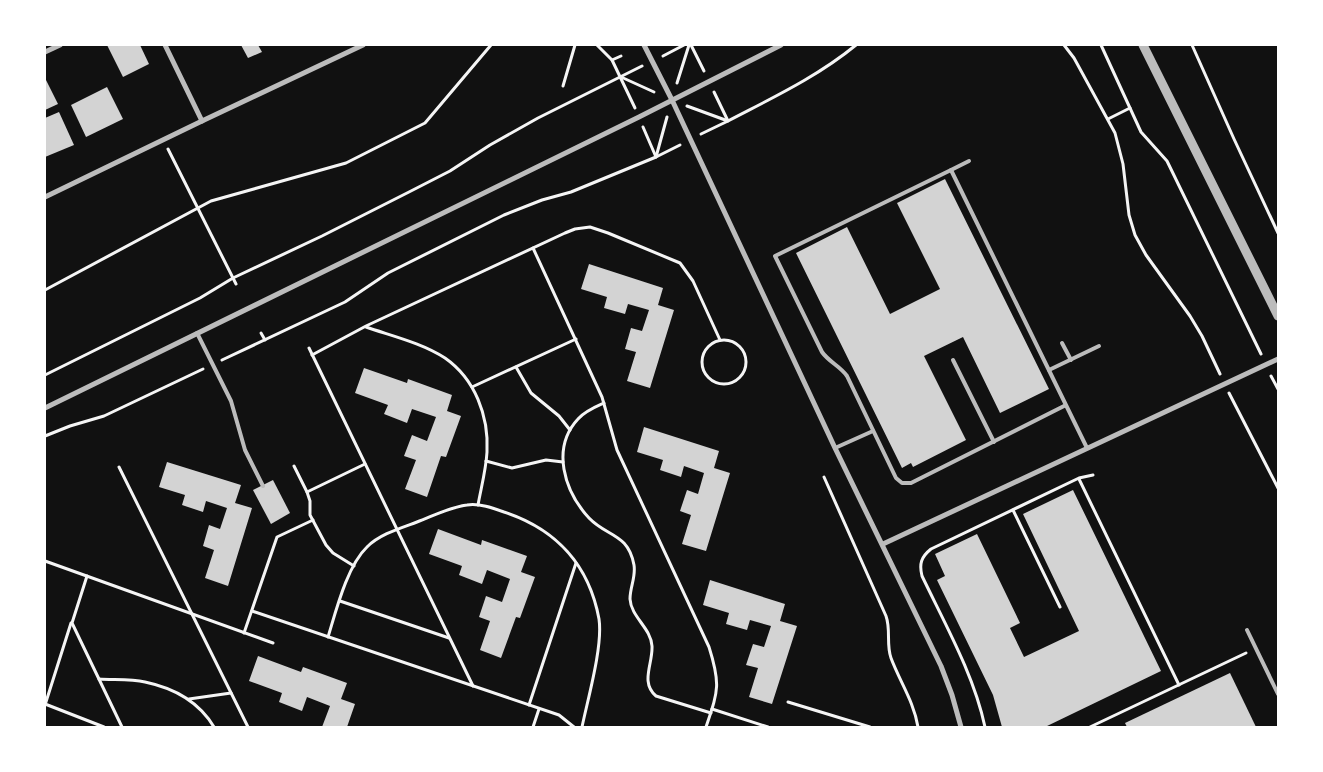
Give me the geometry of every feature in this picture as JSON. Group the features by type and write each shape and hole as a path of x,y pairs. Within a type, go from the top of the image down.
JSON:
{"street":[{"path":"45,52 60,45"},
{"path":"165,45 202,121"},
{"path":"45,197 363,45"},
{"path":"644,45 942,666 960,727"},
{"path":"45,408 781,45"},
{"path":"1143,45 1278,316"},
{"path":"882,544 1278,359"}],"lane":[{"path":"969,161 776,256 822,352 847,376 896,478 902,483 907,484 1066,405"},
{"path":"951,170 1087,448"},
{"path":"198,333 235,410 245,450 263,486"},
{"path":"1062,342 1071,360"},
{"path":"1049,370 1099,346"},
{"path":"953,360 994,442"},
{"path":"836,448 873,431"},
{"path":"1247,630 1278,694"}],"path":[{"path":"45,290 211,201 346,163 424,123 491,45"},
{"path":"562,86 575,45"},
{"path":"45,375 200,298 233,278 409,192 538,118 620,77 612,60 597,45"},
{"path":"728,121 794,87 827,67 856,45"},
{"path":"1064,45 1074,58 1108,119 1120,146 1128,215 1135,235 1146,255 1190,316 1202,336 1278,488"},
{"path":"1101,45 1141,132 1167,161 1278,389"},
{"path":"1192,45 1278,233"},
{"path":"612,60 621,56"},
{"path":"1108,119 1130,108"},
{"path":"163,140 236,284"},
{"path":"45,436 104,416 345,302 388,273 504,215 542,200 571,192 656,157"},
{"path":"312,355 366,326 532,248 575,229 590,227 680,263 693,281 720,340"},
{"path":"532,248 576,339 604,403 617,450 709,647 718,680 717,694 706,727"},
{"path":"366,326 420,346 445,358 467,378 478,397 485,423 487,452 478,505"},
{"path":"261,333 265,340"},
{"path":"472,387 576,339"},
{"path":"720,340 731,341 737,344 746,356 746,363 741,377 728,384 720,384 713,381 704,369 703,362 706,349 711,344 720,340"},
{"path":"309,348 473,686"},
{"path":"516,367 531,393 559,416 570,430"},
{"path":"604,403 583,415 570,430 565,439 563,462 568,483 578,505 591,520 625,542 630,554 635,576 630,601 638,620 650,637 652,648 648,683 650,691 656,696 768,727"},
{"path":"486,461 512,468 546,460 563,462"},
{"path":"307,492 366,464"},
{"path":"294,466 310,501 310,515 326,545 333,553 354,566"},
{"path":"119,467 248,727"},
{"path":"984,727 976,694 922,576 920,568 921,559 931,549 1079,478 1093,475"},
{"path":"824,477 886,616 890,629 888,642 890,657 914,708 918,727"},
{"path":"1079,478 1178,685"},
{"path":"328,637 339,600 354,566 367,547 385,534 469,504 492,508 522,518 552,535 576,562 592,592 599,621 599,643 582,727"},
{"path":"1013,510 1060,607"},
{"path":"244,633 277,537 313,520"},
{"path":"45,561 273,643"},
{"path":"529,705 576,562"},
{"path":"87,576 45,704 104,727"},
{"path":"339,600 450,639"},
{"path":"252,611 559,715 574,727"},
{"path":"72,623 122,727"},
{"path":"1090,727 1256,649"},
{"path":"99,679 144,682 174,691 193,702 214,727"},
{"path":"188,699 231,693"},
{"path":"788,702 870,727"},
{"path":"533,727 539,708"}],"building":[{"path":"107,45 140,45 149,64 123,77"},
{"path":"241,45 258,45 262,52 248,58"},
{"path":"45,78 58,104 45,110"},
{"path":"107,87 123,119 86,137 71,105"},
{"path":"59,112 74,145 45,157 45,118"},
{"path":"945,179 1049,389 1000,413 963,337 924,356 966,440 913,467 911,463 902,468 796,253 847,227 890,314 940,289 897,203"},
{"path":"589,264 663,288 658,305 674,310 650,388 627,381 636,352 625,349 631,328 642,331 649,310 628,304 625,314 604,308 607,297 581,289"},
{"path":"364,368 407,383 408,379 452,395 447,411 461,416 446,457 441,456 427,497 405,489 416,460 404,456 412,435 427,441 436,417 412,409 407,423 384,414 388,405 355,393"},
{"path":"644,427 719,451 714,468 730,473 706,551 682,544 691,515 680,511 687,490 698,494 704,473 684,466 681,477 660,470 663,460 637,452"},
{"path":"167,462 241,485 235,503 252,508 228,586 205,578 214,550 203,546 209,525 220,529 227,508 206,501 203,512 182,505 185,495 159,487"},
{"path":"273,480 290,513 271,524 253,490"},
{"path":"1073,490 1161,671 1045,727 1002,727 993,695 937,580 945,576 935,554 977,534 1020,623 1010,628 1024,657 1079,631 1023,514"},
{"path":"438,529 481,545 482,540 527,556 521,572 535,577 520,618 516,617 501,658 480,650 490,621 479,617 486,596 502,602 510,579 487,570 482,584 459,575 462,566 429,554"},
{"path":"710,580 785,604 780,621 797,626 772,704 749,697 758,668 746,665 753,644 764,647 771,626 750,620 747,630 726,624 729,613 703,605"},
{"path":"258,656 301,672 303,667 347,683 341,699 355,704 347,727 322,727 330,706 307,697 302,711 279,702 282,693 249,681"},
{"path":"1230,673 1256,727 1127,727 1125,723"}]}
